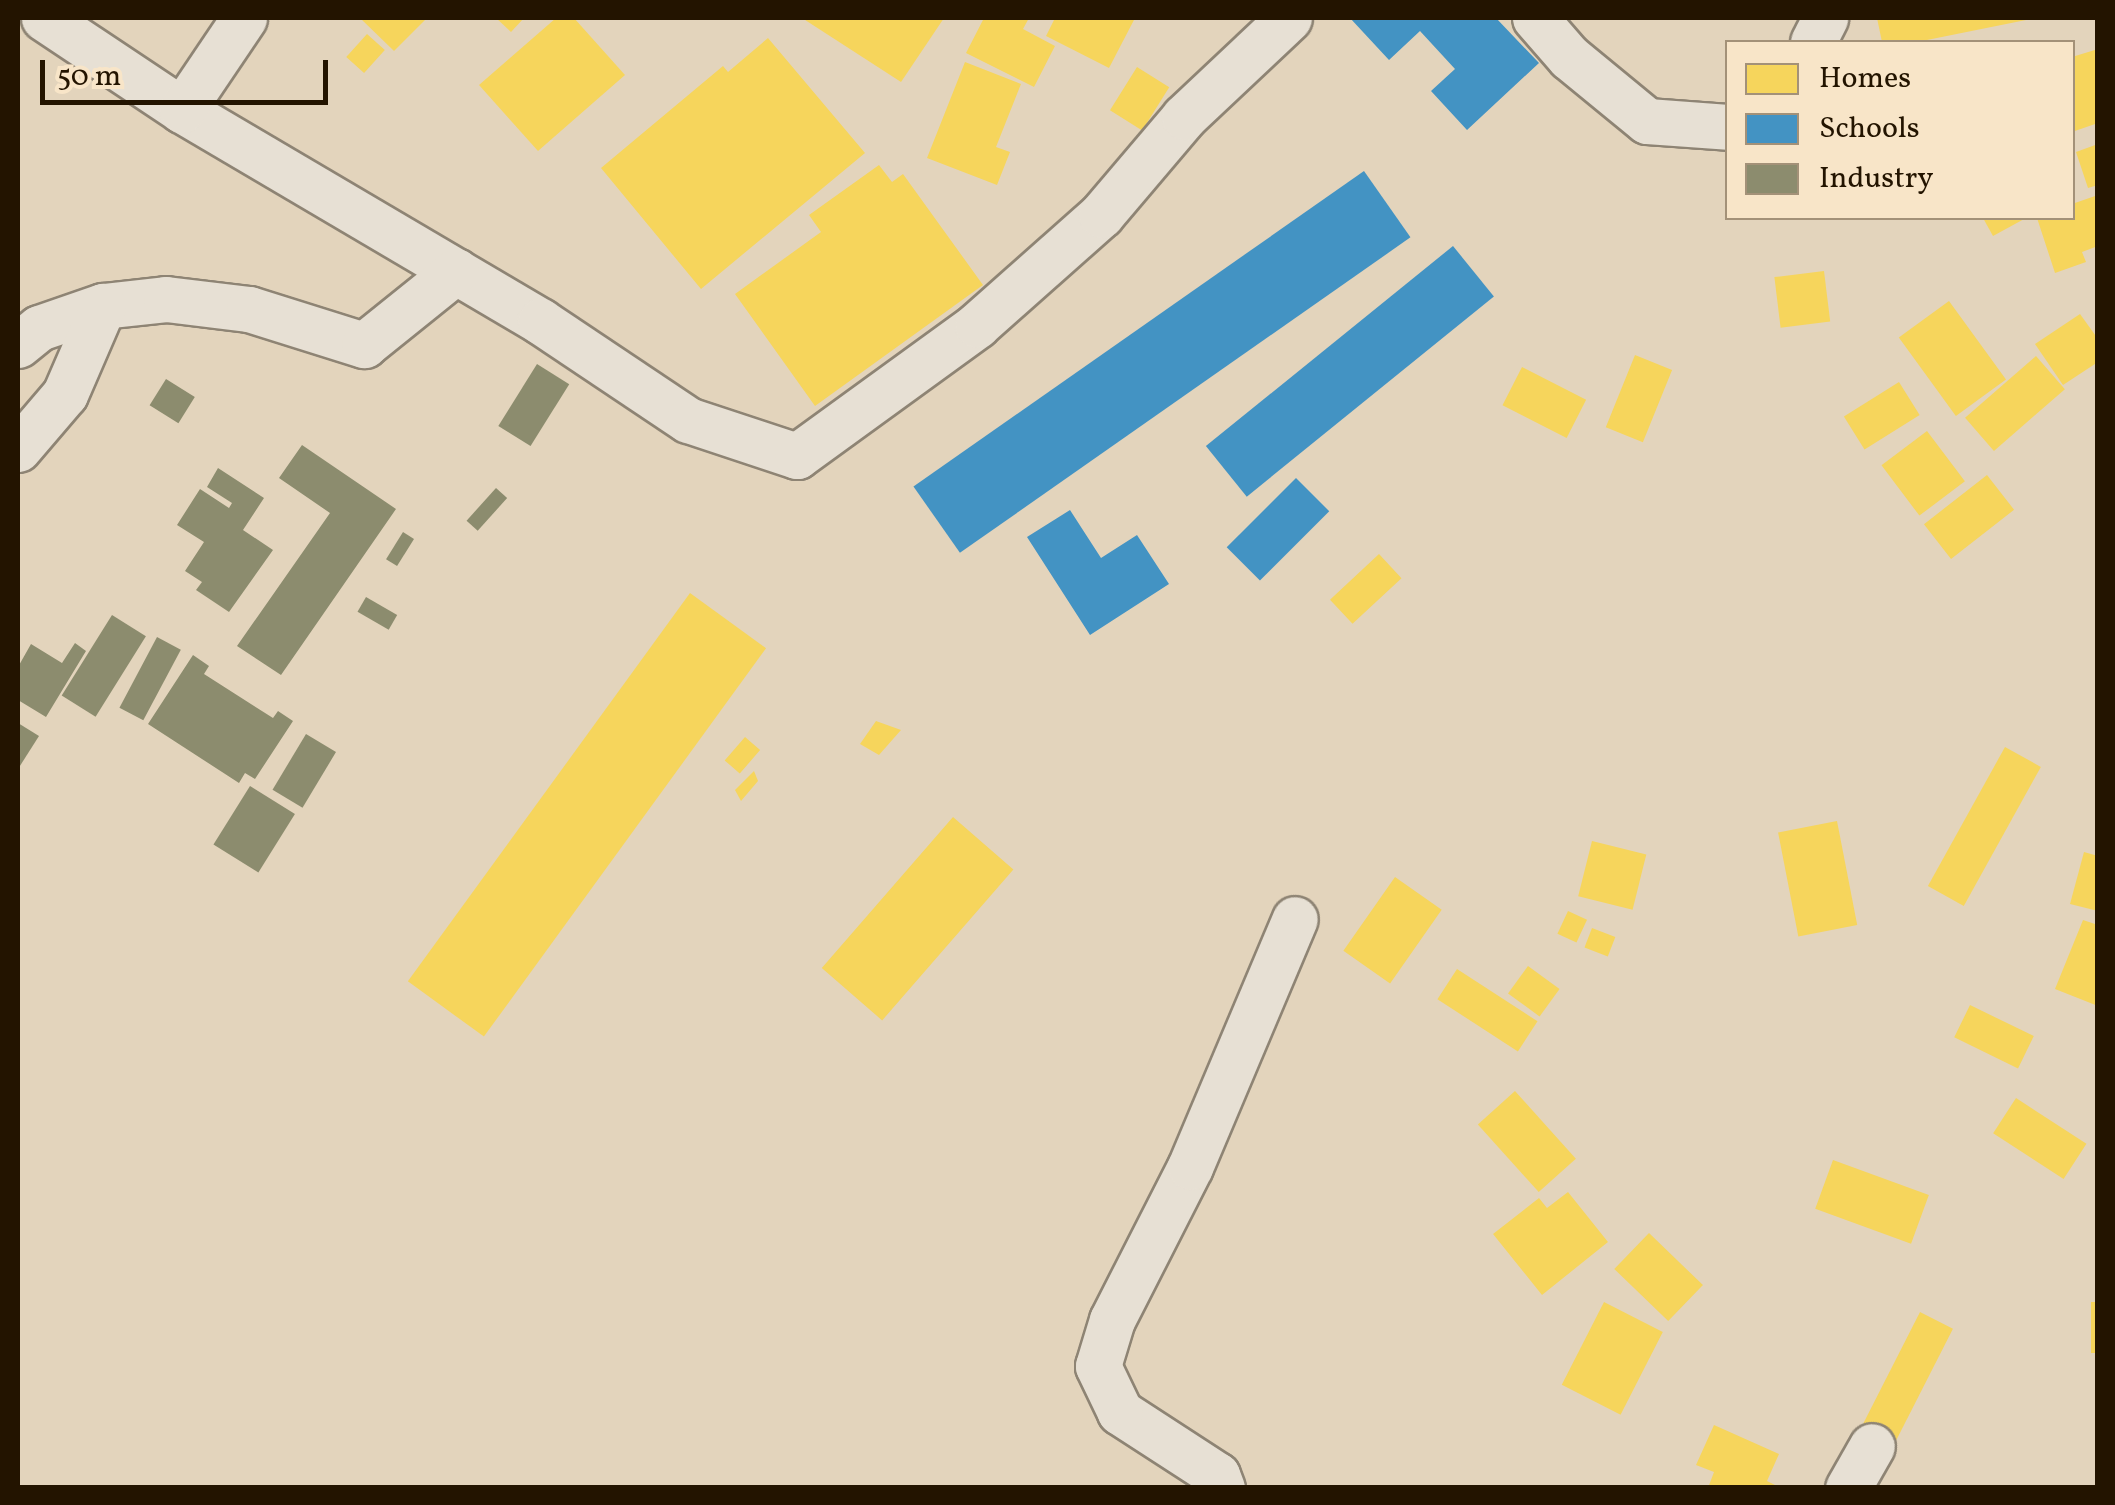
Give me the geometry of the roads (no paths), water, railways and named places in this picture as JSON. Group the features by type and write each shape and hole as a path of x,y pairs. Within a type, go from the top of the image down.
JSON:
{"street":[{"path":"44,18 182,110 456,271 688,420 797,456 977,324 1101,215 1184,117 1289,18"},
{"path":"182,110 244,18"},
{"path":"1535,18 1569,58 1646,121 1725,127"},
{"path":"1813,40 1825,18"},
{"path":"18,345 39,328 103,306 166,299 249,309 364,344 456,271"},
{"path":"18,449 66,394 103,306"},
{"path":"1222,1488 1217,1475 1120,1412 1098,1366 1112,1320 1190,1167 1296,919"},
{"path":"1848,1488 1872,1446"}]}
